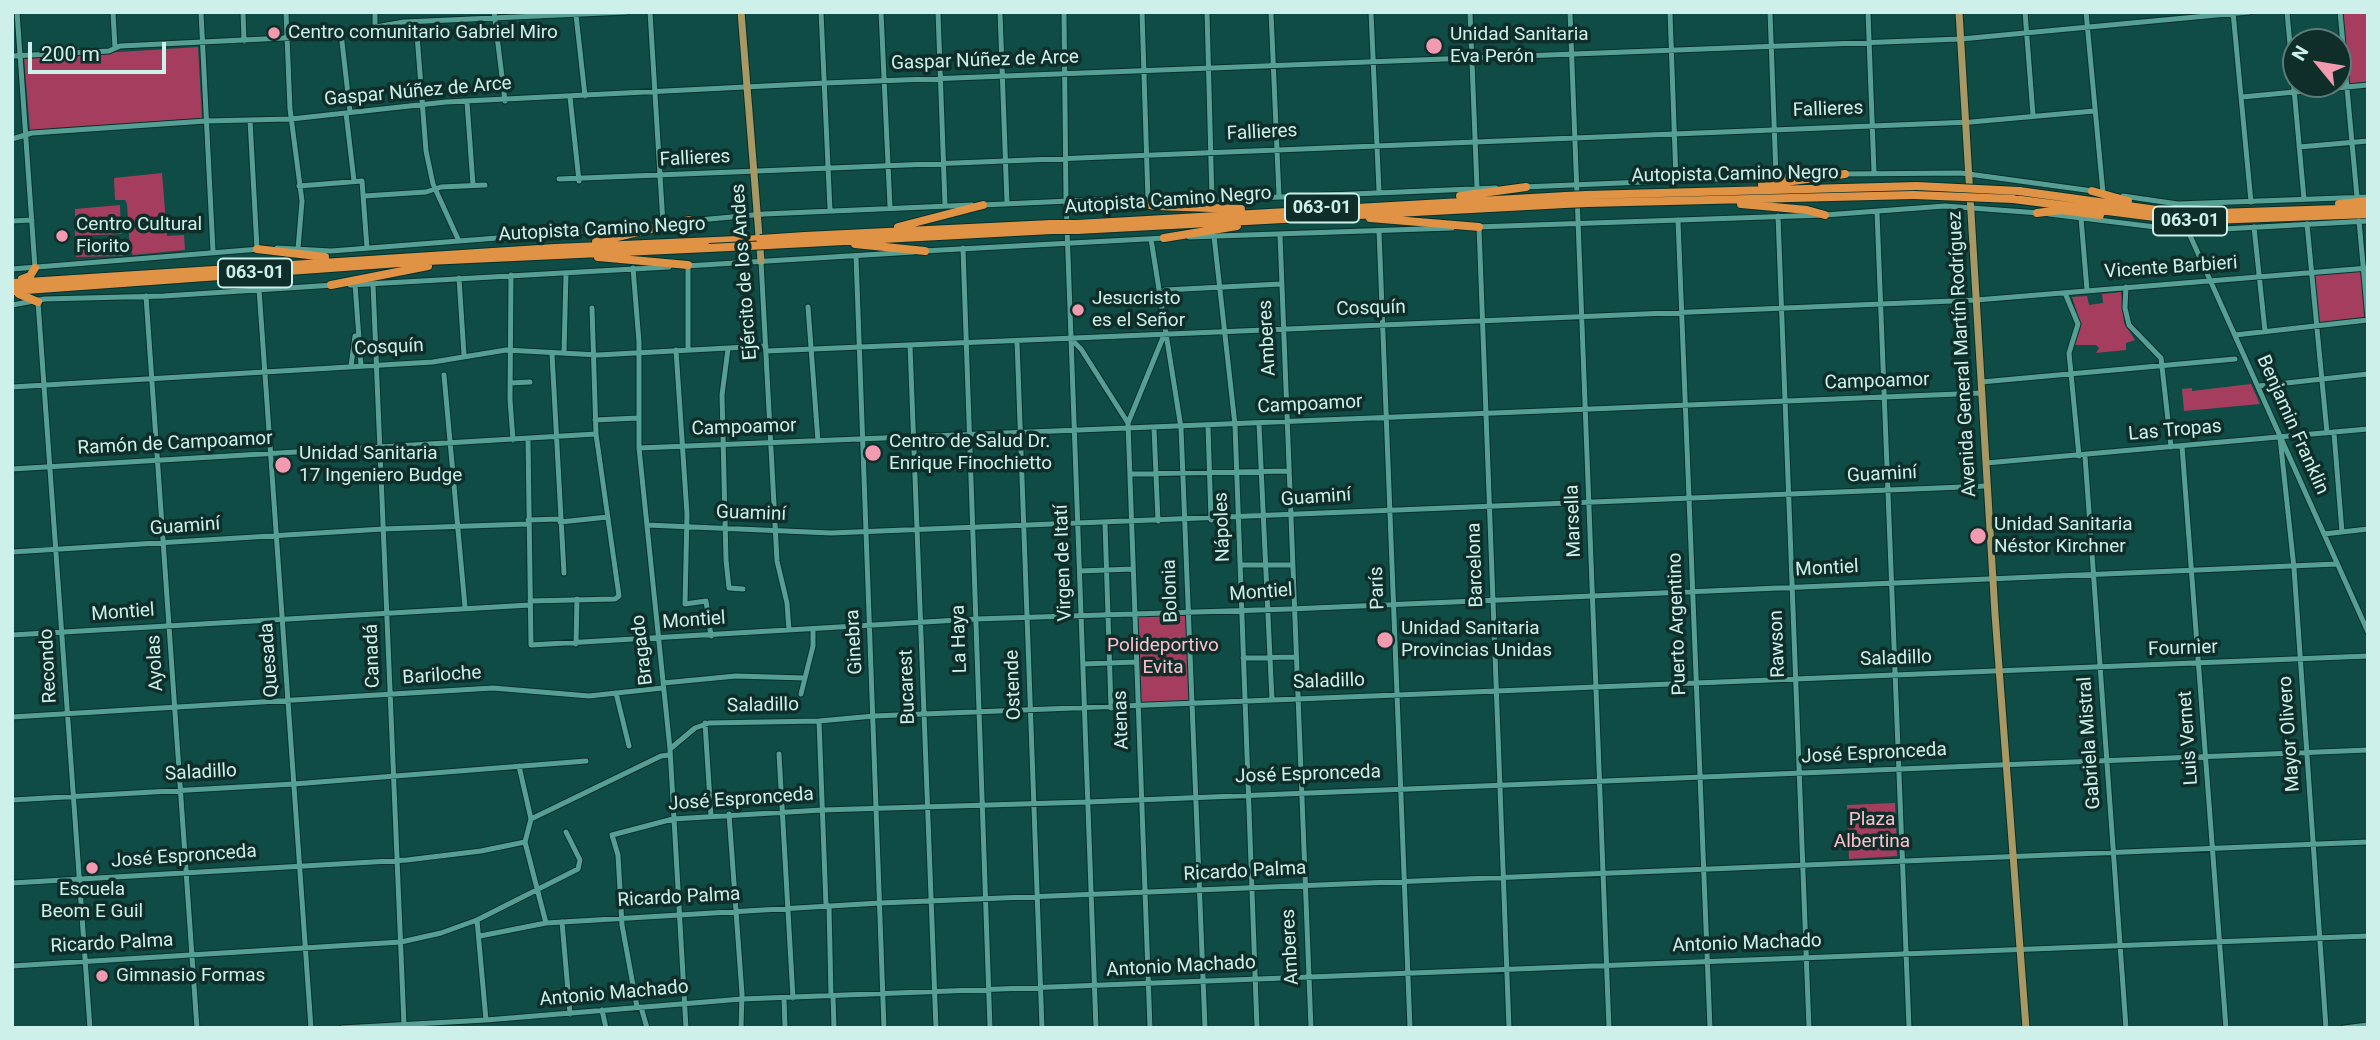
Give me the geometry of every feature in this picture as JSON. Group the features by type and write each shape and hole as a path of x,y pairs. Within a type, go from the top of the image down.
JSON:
{"highway":[{"path":"1676,192 1751,187 1846,174"},
{"path":"1383,204 1526,187"},
{"name":"Autopista Camino Negro","path":"1587,199 1707,200 1916,190 2193,221 2255,223 2368,214"},
{"name":"Autopista Camino Negro","path":"1272,215 1346,215 1676,192 1916,190 2019,191 2186,214 2368,208"},
{"path":"2092,191 2186,214"},
{"path":"1120,199 1155,206 1272,215"},
{"path":"2304,211 2368,199"},
{"name":"Autopista Camino Negro","path":"12,282 555,248 809,240 1077,227 1272,215 1383,204 1566,200"},
{"path":"1707,200 1807,210 1825,215"},
{"path":"845,234 916,224 983,205"},
{"path":"2037,213 2061,210 2154,217"},
{"path":"1164,238 1272,215"},
{"path":"1346,215 1479,227"},
{"path":"555,248 620,237 689,220"},
{"path":"2255,223 2307,224"},
{"name":"Autopista Camino Negro","path":"809,240 845,234 1052,228"},
{"path":"809,240 925,251"},
{"name":"Autopista Camino Negro","path":"12,292 708,244"},
{"path":"257,249 309,257 373,259"},
{"path":"536,256 688,265"},
{"path":"331,285 419,267 497,258"},
{"path":"12,282 27,278 35,268"},
{"path":"12,292 38,302"}],"main road":[{"name":"Ejército de los Andes","path":"741,12 761,261"},
{"name":"Avenida General Martín Rodríguez","path":"1959,12 1999,671 2026,1028"}],"street":[{"path":"17,12 35,268"},
{"path":"113,12 115,48"},
{"path":"201,12 213,251"},
{"path":"243,12 244,41"},
{"path":"286,12 291,119 302,208 298,249"},
{"path":"375,12 375,28"},
{"path":"12,56 287,38 494,15 626,12"},
{"path":"650,12 663,224"},
{"path":"821,12 830,210"},
{"path":"881,12 890,207"},
{"path":"938,12 945,205"},
{"path":"1000,12 1007,203"},
{"name":"Virgen de Itatí","path":"1064,12 1066,200 1096,1028"},
{"path":"1142,12 1148,200"},
{"path":"1207,12 1212,200"},
{"path":"1271,12 1279,196"},
{"path":"1371,12 1379,191"},
{"path":"1470,12 1477,188"},
{"name":"Marsella","path":"1570,12 1609,1028"},
{"path":"1670,12 1676,180"},
{"path":"1770,12 1776,176"},
{"path":"1868,12 1874,172"},
{"path":"2025,12 2033,115"},
{"path":"2086,12 2103,193"},
{"path":"2143,12 2143,22"},
{"name":"Gaspar Núñez de Arce","path":"12,139 26,135 206,121 291,119 420,104 825,83 1961,39 2249,12"},
{"path":"2233,13 2251,202"},
{"path":"494,15 505,100"},
{"path":"576,15 585,96"},
{"path":"416,22 420,104 426,150 436,189 458,239"},
{"path":"341,33 354,181"},
{"path":"2242,97 2282,93"},
{"path":"570,97 579,181"},
{"path":"2295,98 2304,199"},
{"path":"2349,98 2357,197"},
{"path":"467,102 474,185"},
{"name":"Fallieres","path":"559,179 579,181 1147,153 1965,122 2094,111"},
{"path":"250,120 257,249"},
{"path":"2300,147 2368,141"},
{"path":"12,269 213,251 368,248 830,210 1066,200 1212,200 1874,172 1968,174 2170,203 2357,197 2368,199"},
{"path":"299,186 362,181 368,248"},
{"path":"364,196 426,192 485,184"},
{"path":"12,305 963,248 1970,207 2188,231 2255,223 2265,331"},
{"path":"1877,212 1909,1028"},
{"name":"Rawson","path":"1778,216 1809,1028"},
{"path":"2081,218 2087,290"},
{"path":"12,221 32,220"},
{"name":"Puerto Argentino","path":"1678,220 1710,1028"},
{"path":"2235,335 2368,320 2366,268 2359,221"},
{"path":"2342,532 2316,326 2307,224 2368,221"},
{"name":"Barcelona","path":"1479,227 1509,1028"},
{"name":"París","path":"1379,231 1410,1028"},
{"name":"Benjamin Franklin","path":"2188,231 2368,632"},
{"name":"Amberes","path":"1280,235 1311,1028"},
{"name":"Nápoles","path":"1214,236 1235,425 1257,1028"},
{"name":"Bolonia","path":"1151,239 1164,335 1181,428 1205,1028"},
{"name":"La Haya","path":"963,248 990,1028"},
{"name":"Ginebra","path":"856,256 884,1028"},
{"name":"Ejército de los Andes","path":"761,261 777,567 787,603 789,630"},
{"path":"688,265 688,350"},
{"name":"Bragado","path":"634,268 639,448 670,752 686,1028"},
{"name":"Vicente Barbieri","path":"1976,300 2366,268"},
{"path":"564,353 566,273"},
{"path":"511,275 510,383 513,440"},
{"path":"459,278 464,355"},
{"path":"355,284 356,330 361,366"},
{"name":"Canadá","path":"373,284 404,1026"},
{"path":"1165,290 1281,284"},
{"path":"2126,287 2125,307 2129,325 2158,353 2163,365 2171,447"},
{"name":"Quesada","path":"259,289 311,1028"},
{"name":"Gabriela Mistral","path":"2065,293 2078,324 2069,353 2093,575 2126,1028"},
{"name":"Ayolas","path":"146,296 197,1028"},
{"name":"Cosquín","path":"12,387 433,362 464,355 511,351 593,355 676,350 812,350 1976,300"},
{"name":"Recondo","path":"38,302 52,467 90,1028"},
{"path":"808,306 818,441"},
{"path":"592,308 596,434 608,517"},
{"path":"351,366 356,330"},
{"name":"Atenas","path":"1150,1028 1129,426 1164,335"},
{"path":"1071,339 1081,349 1129,426"},
{"name":"Ostende","path":"1017,341 1042,1028"},
{"name":"Bucarest","path":"911,345 936,1028"},
{"path":"728,349 722,395 725,529 729,588 743,589"},
{"path":"676,350 686,528 685,604 706,601 711,636"},
{"path":"552,354 554,439 564,573"},
{"path":"1981,382 2235,359"},
{"path":"2259,386 2368,374"},
{"path":"444,375 465,607"},
{"path":"510,383 530,383"},
{"name":"Campoamor","path":"639,448 1075,431 1129,426 1181,428 1387,416 1982,393"},
{"path":"596,419 638,418"},
{"path":"1259,424 1272,700"},
{"path":"1208,426 1211,520"},
{"path":"1154,428 1158,521"},
{"name":"Las Tropas","path":"1986,463 2368,429"},
{"path":"381,447 554,439 596,434"},
{"name":"Mayor Olivero","path":"2280,438 2294,568 2326,1028"},
{"path":"528,439 530,603"},
{"name":"Luis Vernet","path":"2182,446 2225,1028"},
{"name":"Ramón de Campoamor","path":"12,469 381,447"},
{"path":"1130,474 1289,471"},
{"name":"Guaminí","path":"647,525 866,532 1211,520 1490,505 1987,486"},
{"name":"Guaminí","path":"12,552 608,517"},
{"name":"Montiel","path":"12,635 577,599 615,599 619,596 608,517"},
{"path":"1105,523 1111,708"},
{"path":"2324,534 2368,529"},
{"name":"Montiel","path":"530,603 531,645 658,640 976,619 1268,610 1394,602 2294,568 2337,564"},
{"path":"1240,565 1293,565"},
{"path":"1080,571 1133,569"},
{"path":"576,644 577,599"},
{"path":"801,694 813,646 813,629"},
{"name":"Fournier","path":"1999,671 2368,656"},
{"path":"1243,658 1296,657"},
{"path":"1083,664 1136,662"},
{"name":"Saladillo","path":"531,819 670,752 705,723 820,721 874,716 1085,710 1396,694 1999,671"},
{"name":"Bariloche","path":"12,717 503,688 590,696 736,676 805,678"},
{"path":"616,693 629,746"},
{"path":"820,721 834,1028"},
{"path":"705,723 710,816"},
{"name":"José Espronceda","path":"621,917 618,855 613,834 673,819 822,810 1088,802 1401,787 2368,750"},
{"path":"779,754 793,998"},
{"name":"Saladillo","path":"12,800 294,784 586,761"},
{"path":"519,766 531,819 524,842 540,889 546,923"},
{"path":"729,814 742,999 741,1028"},
{"name":"Ricardo Palma","path":"12,966 401,942 441,933 477,920 578,869 580,860 566,832"},
{"name":"José Espronceda","path":"12,883 398,860 473,852 524,842"},
{"name":"Ricardo Palma","path":"481,936 546,923 880,903 2368,842"},
{"path":"621,917 639,1007 647,1028"},
{"path":"477,920 481,936 486,1020"},
{"path":"562,922 570,1014"},
{"name":"Antonio Machado","path":"342,1028 570,1014 742,999 1041,990 1204,981 2368,936"},
{"path":"784,998 785,1028"},
{"path":"602,1010 606,1028"},
{"path":"2344,1028 2368,1025"}],"green space":[{"path":"2340,12 2368,12 2368,85 2352,86 2352,28 2342,28"},
{"path":"198,47 202,118 30,131 24,58"},
{"path":"162,173 167,236 184,235 185,250 133,255 130,250 127,204 125,200 115,200 114,178"},
{"path":"120,205 121,234 75,236 75,209"},
{"path":"124,242 125,254 122,256 76,257 78,244"},
{"path":"2364,268 2368,320 2316,326 2310,273"},
{"path":"2121,292 2124,323 2135,340 2126,343 2126,350 2096,353 2099,348 2096,345 2073,345 2080,322 2072,297 2087,296 2089,305 2103,303 2102,294"},
{"path":"2251,384 2260,404 2184,411 2182,389 2192,388 2192,391"},
{"name":"Polideportivo Evita","path":"1188,612 1191,703 1137,707 1135,615"},
{"name":"Plaza Albertina","path":"1895,803 1897,856 1849,859 1847,805"}],"place":[{"name":"Centro comunitario Gabriel Miro","path":"274,33"},
{"name":"Unidad Sanitaria Eva Perón","path":"1434,46"},
{"name":"Centro Cultural Fiorito","path":"62,236"},
{"name":"Jesucristo es el Señor","path":"1078,310"},
{"name":"Centro de Salud Dr. Enrique Finochietto","path":"873,453"},
{"name":"Unidad Sanitaria 17 Ingeniero Budge","path":"283,465"},
{"name":"Unidad Sanitaria Néstor Kirchner","path":"1978,536"},
{"name":"Unidad Sanitaria Provincias Unidas","path":"1385,640"},
{"name":"Escuela Beom E Guil","path":"92,868"},
{"name":"Gimnasio Formas","path":"102,976"}]}
